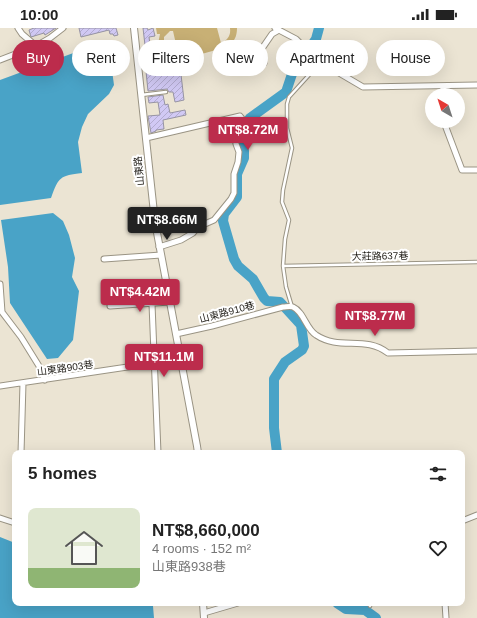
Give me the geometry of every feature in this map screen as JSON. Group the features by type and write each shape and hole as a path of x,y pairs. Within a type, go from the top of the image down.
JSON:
{"street":[{"path":"18,28 29,40"},
{"name":"山東路","path":"134,28 155,222 198,450"},
{"path":"46,40 59,29"},
{"path":"268,40 277,29 297,40"},
{"path":"0,60 12,55"},
{"path":"344,76 363,87 477,85"},
{"path":"146,138 240,116 242,120 235,137 239,152 238,162 234,174 234,193 231,199 209,224 198,227 193,233 180,240 159,247"},
{"path":"446,128 462,170 477,170"},
{"path":"104,259 161,255"},
{"path":"0,284 2,312 21,337 39,366 45,380"},
{"path":"110,306 170,302"},
{"path":"152,304 158,450"},
{"path":"288,307 299,313 310,331 330,342 368,344 376,346 388,353 477,351"},
{"name":"山東路910巷","path":"176,334 288,307"},
{"name":"山東路903巷","path":"0,386 155,364 180,359"},
{"path":"21,450 23,383"},
{"path":"465,520 477,515"},
{"path":"0,518 12,522"},
{"path":"203,606 204,616 230,606"},
{"path":"445,606 446,618"}],"lane":[{"path":"288,307 283,266 285,239 289,220 282,202 283,190 292,148 287,128 287,104 307,76"},
{"path":"141,95 166,92"},
{"name":"大莊路637巷","path":"283,266 477,262"}],"shaded area":[{"path":"156,28 217,28 220,40 212,40 212,51 204,53 204,40 175,40 173,31 170,31 164,37 164,40 159,40 160,34 157,34"},
{"path":"230,28 237,28 235,39 226,40 230,33"}],"water":[{"path":"72,54 72,76 113,76 114,85 109,94 88,114 82,127 78,142 82,173 61,178 56,185 51,198 0,205 0,80 12,76 64,76 64,56"},
{"path":"53,213 63,221 69,235 75,258 72,277 79,291 73,340 58,358 47,359 10,303 8,267 1,220"},
{"path":"0,537 12,542 12,606 153,606 154,618 0,618"}],"building":[{"path":"34,28 56,28 45,35 44,33 31,37 29,30"},
{"path":"79,28 116,28 118,35 114,36 113,34 110,34 109,30 81,37"},
{"path":"143,28 147,28 148,30 153,28 155,36 149,37 149,40 144,40"},
{"path":"146,76 181,76 184,100 175,102 173,92 169,92 167,89 148,91"},
{"path":"163,95 165,105 168,104 170,113 185,110 186,115 163,120 164,129 156,130 151,133 148,116 160,115 158,102 149,103 148,97"}],"waterway":[{"path":"277,450 274,428 274,379 285,362 302,350 304,346 301,325 280,302 267,301 253,279 238,266 234,259 223,221 224,214 237,197 237,174 244,158 240,133 250,118 286,92 292,74 316,39 319,28"},
{"path":"342,606 346,609 365,610 376,618"}]}
